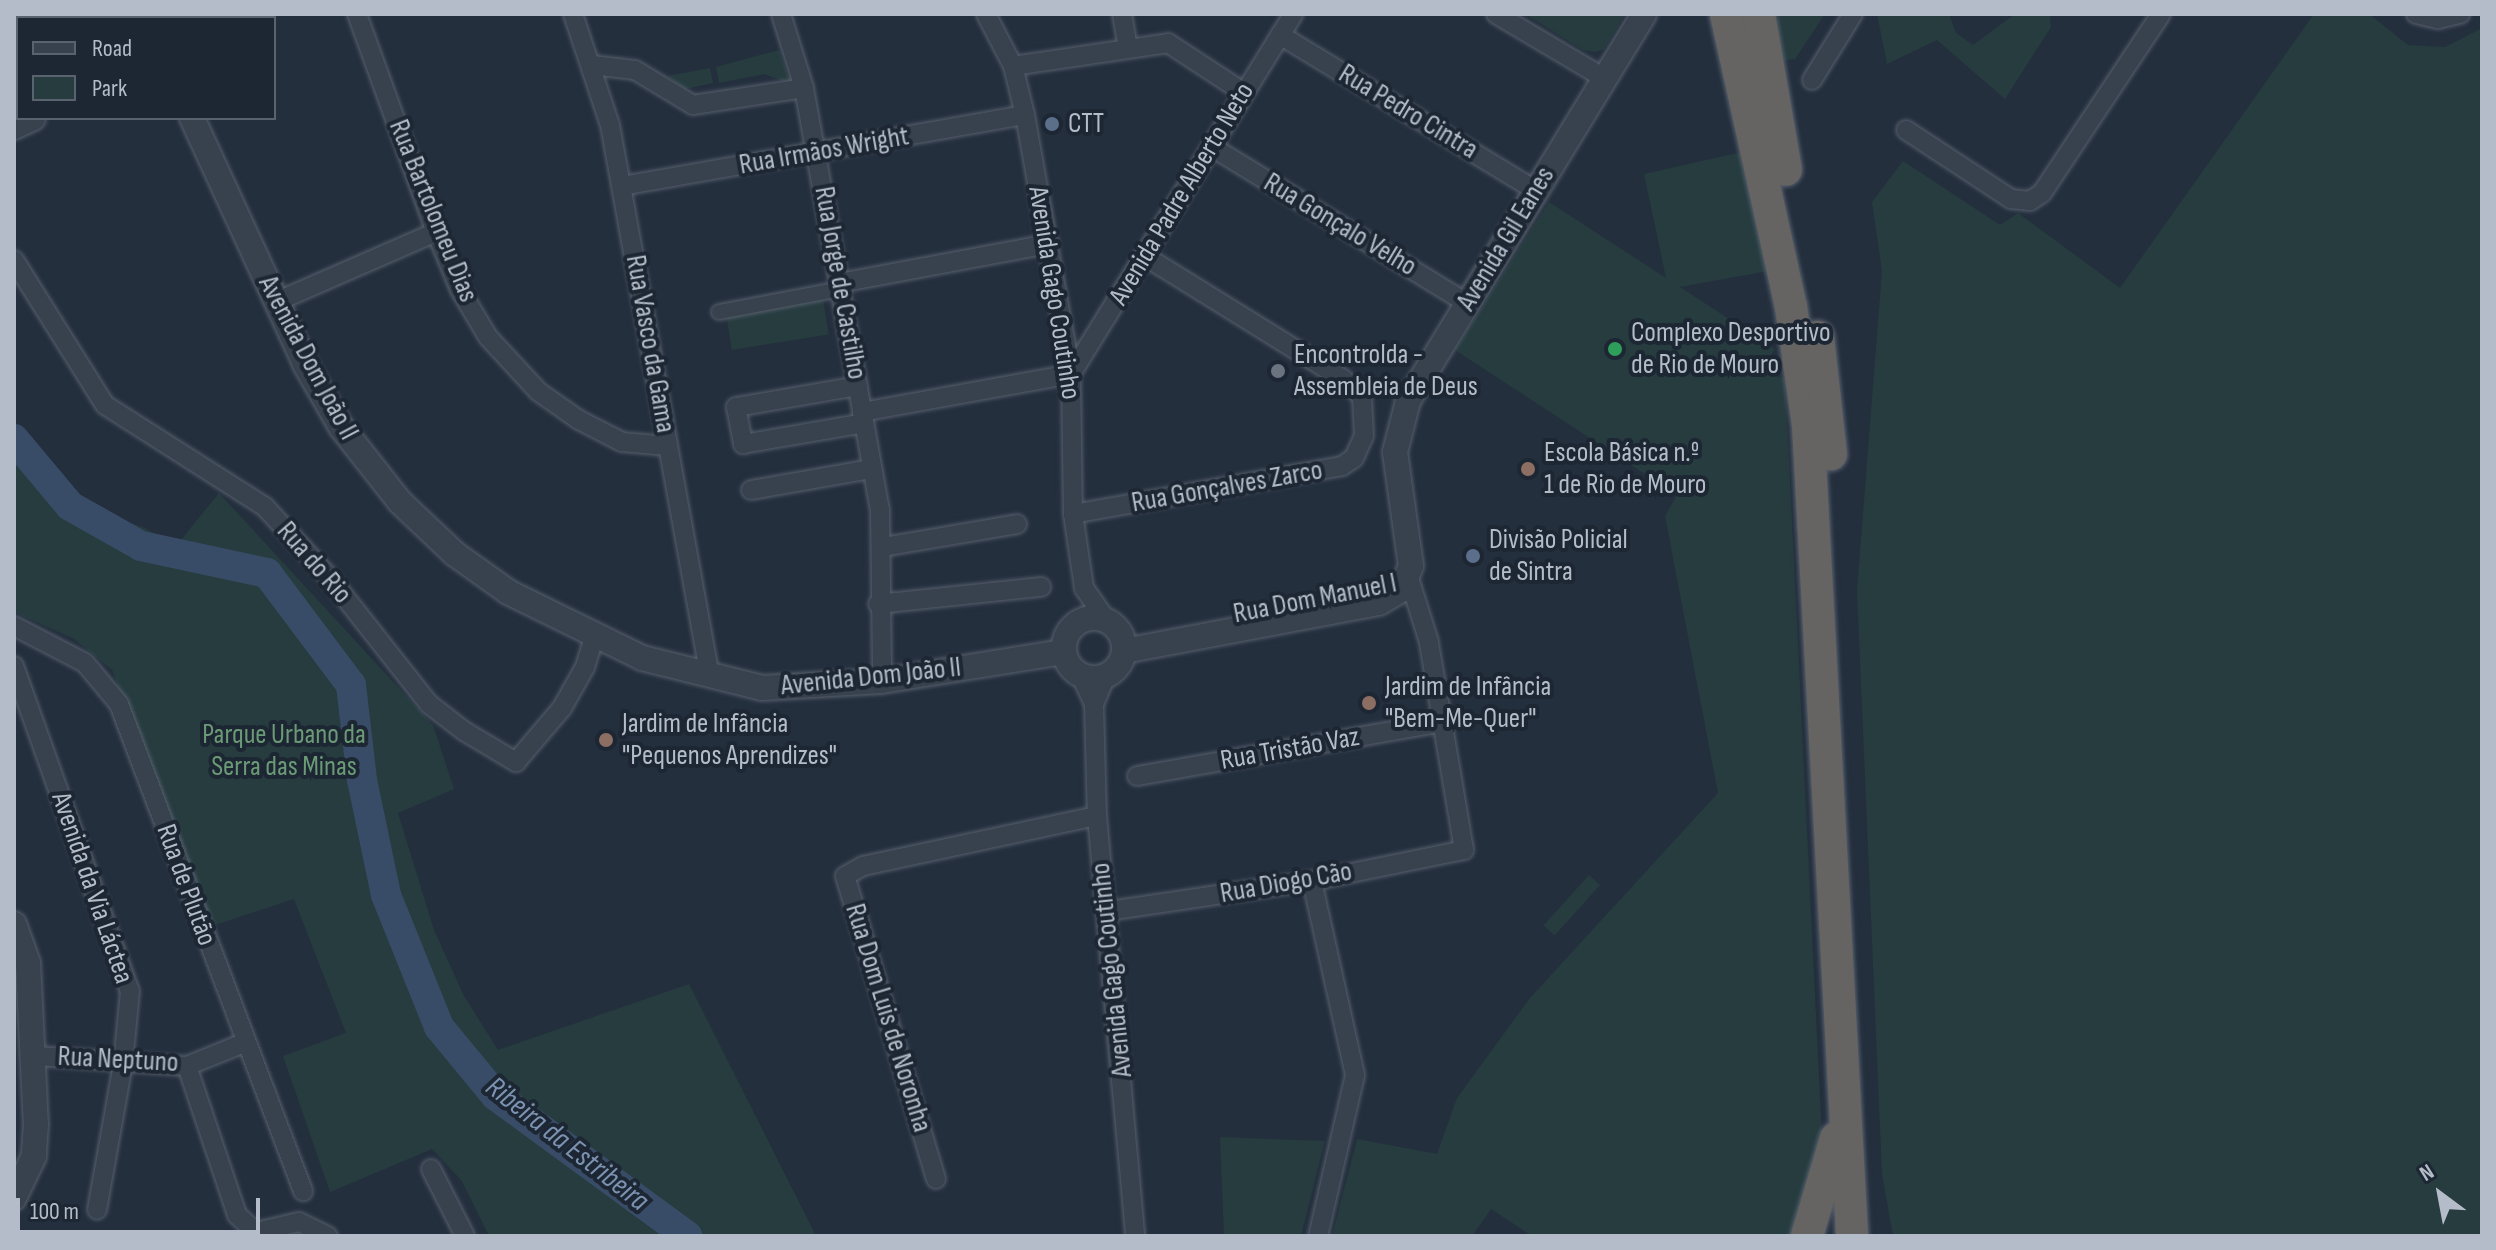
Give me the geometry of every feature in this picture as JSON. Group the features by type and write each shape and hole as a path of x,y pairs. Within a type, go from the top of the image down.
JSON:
{"highway":[{"path":"1726,14 1791,307 1808,425 1843,1095 1865,1234"},
{"path":"1759,14 1759,38 1829,407 1865,1234"},
{"path":"1807,1236 1833,1157 1843,1095"}],"street":[{"name":"Rua Bartolomeu Dias","path":"357,14 436,232 460,290 488,337 539,392 622,442 668,446"},
{"name":"Rua Vasco da Gama","path":"573,14 592,65 622,186 710,677"},
{"name":"Rua Jorge de Castilho","path":"781,14 804,88 817,153 883,547 878,604 882,681"},
{"name":"Avenida Gago Coutinho","path":"986,14 1013,66 1049,244 1071,374 1073,514 1084,588 1117,635"},
{"path":"1122,14 1128,48"},
{"name":"Avenida Padre Alberto Neto","path":"1071,374 1146,257 1243,92 1293,14"},
{"path":"1496,14 1604,78"},
{"name":"Avenida Gil Eanes","path":"1464,850 1419,599 1409,578 1396,473 1398,435 1416,385 1644,14"},
{"path":"1812,80 1853,14"},
{"path":"1906,130 2011,199 2030,201 2042,193 2161,14"},
{"path":"2416,14 2438,19 2460,14"},
{"name":"Rua Pedro Cintra","path":"1280,35 1535,190"},
{"path":"1013,66 1168,43 1243,92"},
{"path":"592,65 635,70 693,105 804,88"},
{"name":"Rua Irmãos Wright","path":"622,186 1025,115"},
{"name":"Avenida Dom João II","path":"193,120 276,302 341,427 400,502 455,554 508,592 594,637 710,677 762,688 882,681 1064,652"},
{"name":"Rua Gonçalo Velho","path":"1212,147 1467,303"},
{"path":"276,302 436,232"},
{"path":"719,312 1049,244"},
{"name":"Rua Gonçalves Zarco","path":"1073,514 1342,466 1354,458 1364,436 1362,397 1343,379 1146,257"},
{"name":"Rua do Rio","path":"14,260 105,405 265,507 329,577 429,704 464,731 516,762 562,708 585,667 594,637"},
{"path":"858,386 736,407 743,444 1071,374"},
{"path":"751,490 871,469"},
{"path":"883,547 1017,524"},
{"name":"Rua Dom Manuel I","path":"1117,635 1378,590 1409,578"},
{"path":"878,604 1041,587"},
{"path":"1089,618 1117,635 1117,669 1106,676 1081,676 1064,652 1073,627 1089,618"},
{"name":"Rua de Plutão","path":"14,626 85,663 119,704 244,1043 303,1191"},
{"name":"Avenida da Via Láctea","path":"14,666 130,991 123,1064 97,1210"},
{"name":"Avenida Gago Coutinho","path":"1081,676 1094,704 1097,816 1135,1236"},
{"name":"Avenida Gago Coutinho","path":"1094,704 1106,676"},
{"name":"Rua Tristão Vaz","path":"1137,776 1443,722"},
{"name":"Rua Dom Luis de Noronha","path":"936,1179 845,876 863,866 1097,816"},
{"name":"Rua Diogo Cão","path":"1108,911 1312,881 1464,850"},
{"path":"1312,881 1355,1075 1318,1236"},
{"path":"14,924 28,963 36,1056 34,1156 14,1198"},
{"name":"Rua Neptuno","path":"36,1056 187,1066 244,1043"},
{"path":"187,1066 237,1215 255,1234 299,1222 328,1236"},
{"path":"431,1169 465,1236"}],"green space":[{"path":"1525,14 1625,14 1604,49 1596,52 1583,50"},
{"path":"1778,14 1825,14 1795,59 1777,62"},
{"path":"1877,14 1949,14 1956,33 1973,45 2015,14 2050,14 2051,27 2005,99 1937,40 1887,64"},
{"path":"2314,14 2369,14 2408,45 2445,47 2482,28 2482,1236 1893,1236 1882,1174 1857,590 1882,271 1872,202 1903,161 2000,225 2018,213 2120,288"},
{"path":"779,50 791,84 764,74 719,83 716,67"},
{"path":"710,68 713,83 685,89 667,76"},
{"path":"1742,152 1768,271 1680,287 1775,349 1761,370 1785,379 1822,1137 1793,1236 1532,1236 1491,1209 1472,1236 1332,1236 1357,1139 1437,1154 1457,1098 1530,998 1718,793 1665,516 1677,495 1455,350 1549,202 1666,278 1644,174"},
{"path":"823,299 829,335 732,350 726,314"},
{"name":"Parque Urbano da Serra das Minas","path":"14,428 83,507 145,528 176,546 219,493 433,725 454,789 398,813 434,930 464,996 498,1050 689,984 816,1236 489,1236 462,1181 432,1149 330,1192 283,1056 346,1033 294,899 212,926 112,670 74,639 14,612"},
{"path":"1589,875 1600,885 1555,936 1543,926"},
{"path":"1220,1137 1325,1141 1301,1236 1224,1236"}],"waterway":[{"name":"Ribeira da Estribeira","path":"14,439 70,506 141,546 267,573 351,685 362,780 386,895 439,1027 496,1096 687,1236"}],"place":[{"name":"CTT","path":"1052,124"},
{"name":"Complexo Desportivo de Rio de Mouro","path":"1615,349"},
{"name":"EncontroIda - Assembleia de Deus","path":"1278,371"},
{"name":"Escola Básica n.º 1 de Rio de Mouro","path":"1528,469"},
{"name":"Divisão Policial de Sintra","path":"1473,556"},
{"name":"Jardim de Infância \"Bem-Me-Quer\"","path":"1369,703"},
{"name":"Jardim de Infância \"Pequenos Aprendizes\"","path":"606,740"}]}
